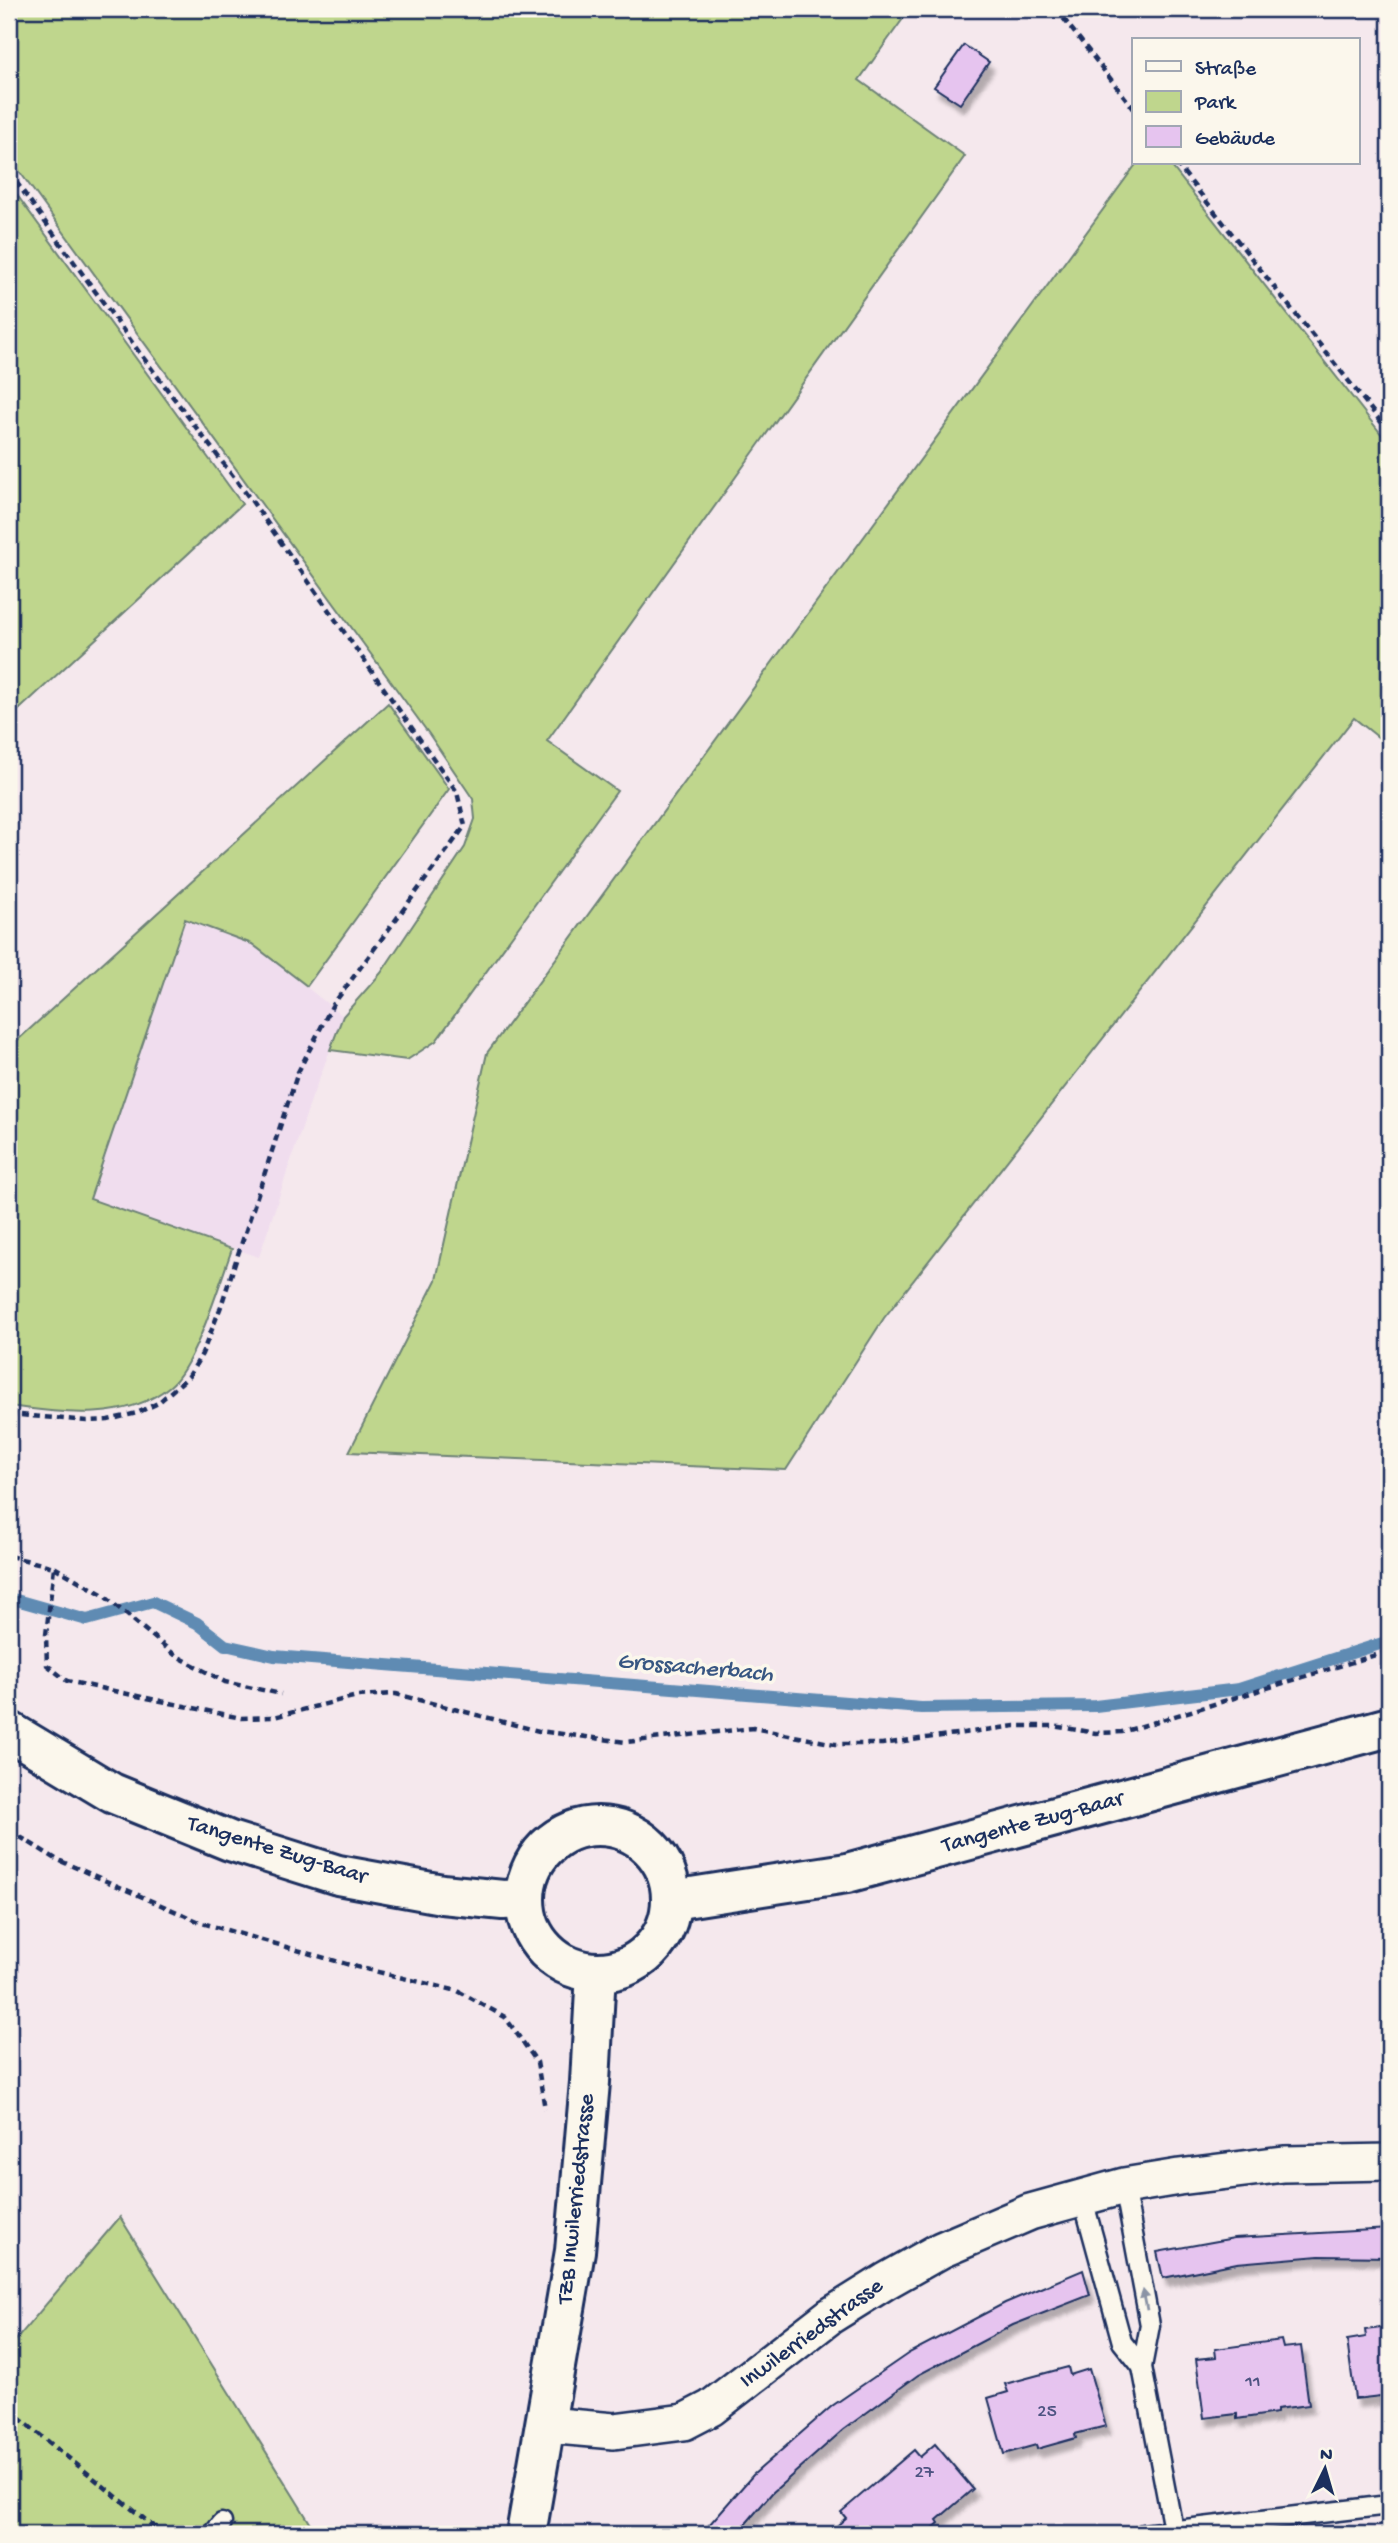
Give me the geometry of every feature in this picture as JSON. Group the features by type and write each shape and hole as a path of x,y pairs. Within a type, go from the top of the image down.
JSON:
{"main road":[{"name":"Tangente Zug-Baar","path":"672,1900 847,1873 1389,1727"},
{"name":"Tangente Zug-Baar","path":"9,1731 112,1793 230,1841 338,1875 442,1894 503,1900 525,1899"},
{"path":"589,1827 609,1827 629,1833 654,1853 669,1879 672,1900 669,1919 661,1937 649,1952 633,1964 616,1970 596,1972 577,1969 546,1950 534,1935 527,1918 525,1899 528,1878 537,1860 551,1844 568,1833 589,1827"},
{"name":"TZB Inwilerriedstrasse","path":"546,2425 575,2251 590,2082 596,1972"},
{"path":"526,2534 546,2425"}],"street":[{"name":"Inwilerriedstrasse","path":"546,2425 614,2431 684,2422 711,2407 830,2316 897,2274 941,2250 1030,2212 1124,2186 1284,2164 1389,2162"}],"lane":[{"path":"1124,2186 1150,2325 1142,2367 1174,2532"},
{"path":"1082,2196 1122,2342 1142,2367"},
{"path":"1143,2534 1389,2505"}],"path":[{"path":"1056,9 1132,106"},
{"path":"1177,164 1389,432"},
{"path":"9,172 139,352 251,499 457,792 465,826 332,1006 298,1072 220,1309 202,1354 189,1376 158,1404 137,1413 108,1420 9,1414"},
{"path":"9,1556 54,1567 102,1594 175,1655 225,1682 281,1694"},
{"path":"54,1567 46,1635 47,1665 67,1681 241,1718 274,1717 357,1696 396,1694 539,1731 626,1742 753,1728 835,1744 882,1744 1015,1726 1053,1726 1096,1733 1122,1732 1389,1650"},
{"path":"9,1830 56,1859 202,1923 357,1968 458,1991 505,2017 537,2062 546,2111"},
{"path":"9,2410 163,2534"}],"shaded area":[{"path":"185,919 252,944 343,1016 311,1100 259,1257 90,1199"}],"green space":[{"path":"9,9 910,9 859,80 965,156 547,741 617,791 436,1041 407,1060 330,1050 343,1016 381,973 465,847 475,819 473,799 429,734 9,157"},
{"path":"1136,164 1170,164 1389,444 1389,746 1354,718 884,1318 786,1470 349,1452 436,1280 487,1053"},
{"path":"9,184 242,504 9,719"},
{"path":"388,703 449,789 307,986 252,944 185,919 90,1199 232,1249 189,1361 170,1386 153,1398 134,1406 92,1413 71,1413 9,1406 9,1048"},
{"path":"120,2217 317,2534 9,2534 9,2348"}],"building":[{"path":"964,45 989,62 960,104 934,87"},
{"path":"1389,2229 1389,2257 1319,2256 1237,2263 1163,2278 1157,2252 1234,2238"},
{"path":"1083,2270 1090,2295 1013,2325 918,2375 843,2430 772,2493 737,2534 701,2534 753,2475 832,2406 909,2353 1005,2303"},
{"path":"1389,2327 1389,2395 1355,2399 1347,2340 1366,2337 1365,2330"},
{"path":"1281,2340 1283,2348 1301,2346 1309,2405 1277,2409 1277,2413 1237,2419 1237,2414 1204,2418 1196,2359 1216,2357 1215,2349"},
{"path":"1068,2367 1070,2375 1089,2369 1106,2426 1075,2434 1076,2438 1037,2449 1036,2445 1004,2454 988,2398 1008,2392 1005,2384"},
{"path":"935,2444 973,2489 937,2520 939,2523 926,2534 833,2534 831,2531 846,2518 841,2512 914,2450 920,2457"}],"waterway":[{"name":"Grossacherbach","path":"9,1598 87,1620 153,1602 197,1623 225,1645 274,1656 921,1708 1095,1706 1239,1689 1389,1641"}]}
